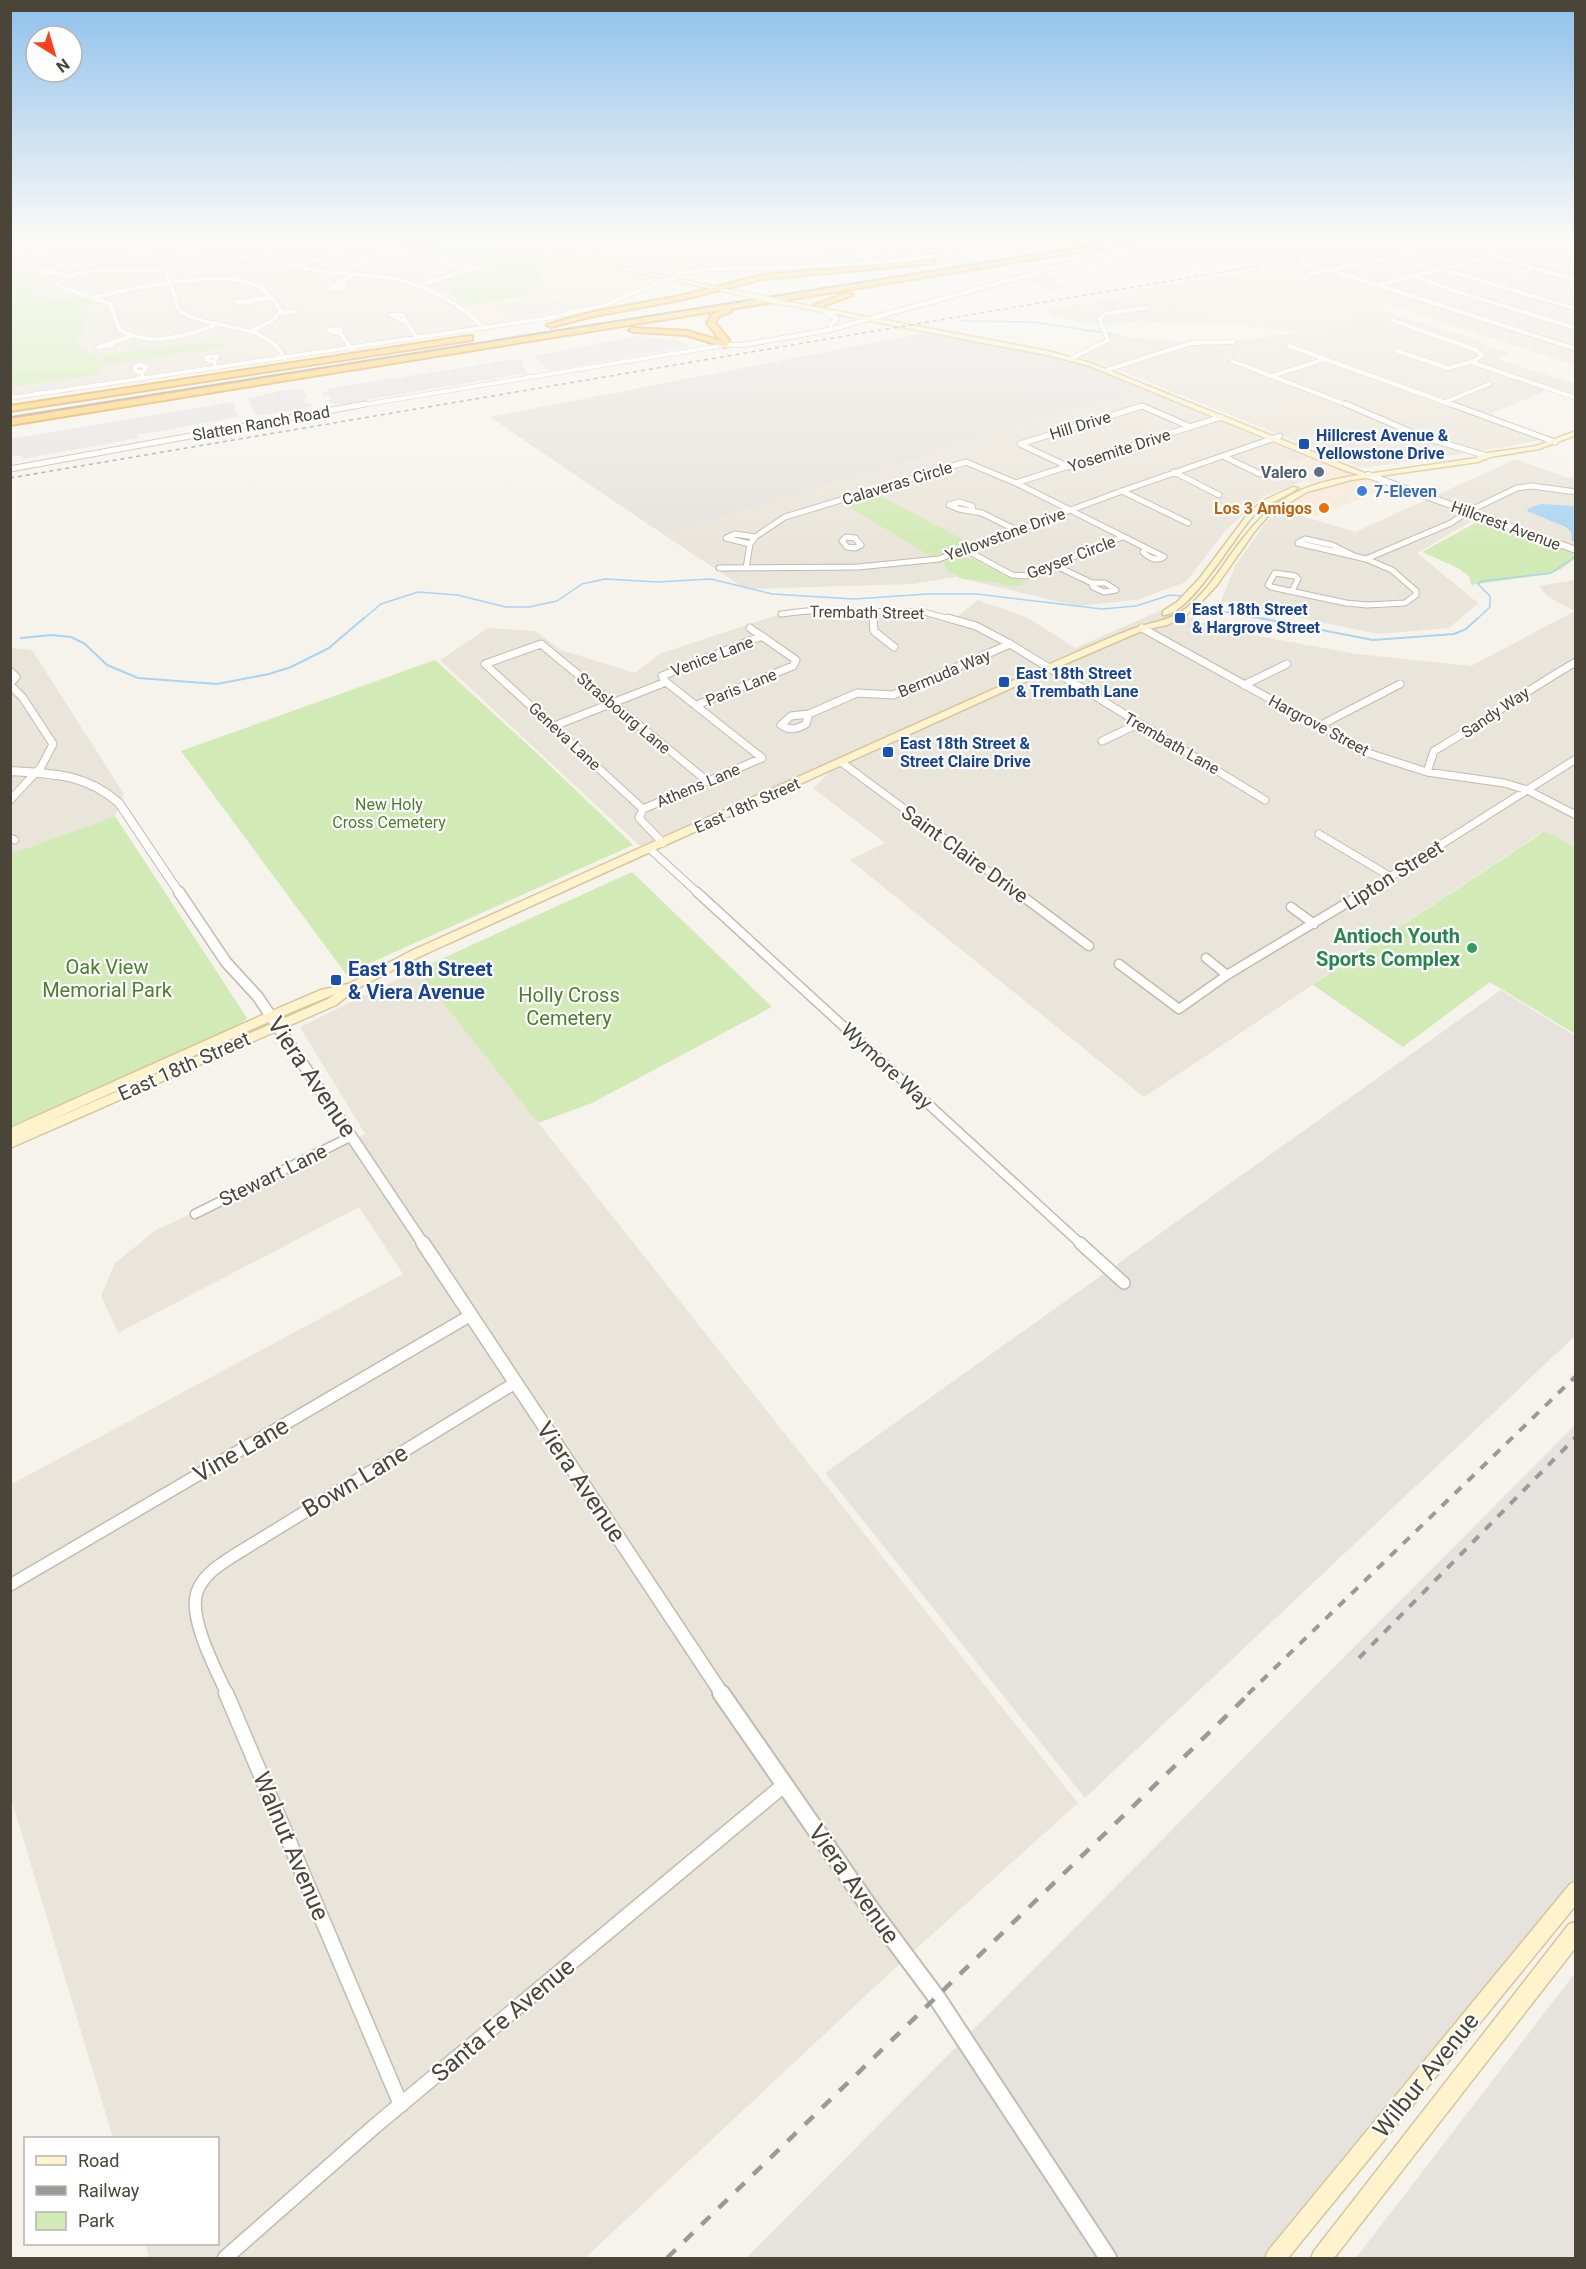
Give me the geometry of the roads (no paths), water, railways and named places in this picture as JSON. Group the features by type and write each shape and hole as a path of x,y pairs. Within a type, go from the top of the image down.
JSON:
{"highway":[{"path":"10,409 429,344"},
{"path":"10,422 502,344"},
{"path":"459,351 519,344"}],"main road":[{"name":"Hillcrest Avenue","path":"999,344 1073,358 1110,369 1362,473"},
{"name":"Hillcrest Avenue","path":"1110,369 1276,438"},
{"name":"East 18th Street","path":"1142,628 1146,623 1178,606 1194,591 1207,577 1249,518 1265,504 1303,484 1472,455 1487,456 1537,448 1575,433"},
{"name":"East 18th Street","path":"10,1133 274,1021 332,1002 354,985 417,953 1048,668 1142,628 1154,627 1172,619 1206,595 1257,525 1282,504 1319,486 1362,473"},
{"name":"East 18th Street","path":"10,1143 274,1021"},
{"name":"Wilbur Avenue","path":"1275,2259 1575,1890"},
{"name":"Wilbur Avenue","path":"1321,2259 1575,1931"}],"street":[{"path":"276,344 282,350 285,359"},
{"path":"348,344 352,349"},
{"path":"10,398 382,344"},
{"name":"Slatten Ranch Road","path":"10,469 118,451 284,418 731,344"},
{"name":"Slatten Ranch Road","path":"725,345 750,344"},
{"path":"1073,358 1103,344"},
{"path":"1110,369 1188,344"},
{"path":"1397,351 1448,368 1471,362 1482,356 1476,350 1459,344"},
{"path":"1559,344 1575,349"},
{"path":"1289,346 1555,442"},
{"path":"1272,376 1325,359"},
{"path":"1232,361 1382,418 1396,427 1441,444 1463,447 1487,456"},
{"path":"214,362 216,369"},
{"path":"1471,362 1575,398"},
{"path":"142,372 143,380"},
{"path":"1445,402 1489,384"},
{"name":"Hill Drive","path":"1069,467 1020,444 1142,406 1191,427"},
{"name":"Yosemite Drive","path":"1016,483 1221,417"},
{"name":"Yellowstone Drive","path":"719,568 918,563 939,559 1122,490 1276,438"},
{"path":"1223,456 1260,474"},
{"name":"Calaveras Circle","path":"746,568 750,544 755,537 785,517 966,462 1016,483 1069,511"},
{"path":"1174,472 1219,495"},
{"name":"Hillcrest Avenue","path":"1362,473 1575,550"},
{"path":"1366,559 1451,523 1467,512 1517,488 1532,486 1575,492"},
{"path":"1122,490 1188,523"},
{"path":"973,510 997,519 1016,530"},
{"name":"Geyser Circle","path":"1069,511 1122,537"},
{"path":"750,544 726,538 735,534 755,537"},
{"path":"1122,537 1146,548"},
{"name":"Geyser Circle","path":"966,550 1012,575 1027,576 1122,537"},
{"path":"1292,591 1299,579 1275,573 1268,585 1292,591 1367,605 1406,603 1416,596 1416,591 1392,570 1366,559 1298,543 1300,539 1305,538 1332,545 1354,556"},
{"path":"855,548 865,565"},
{"path":"1054,565 1092,583"},
{"name":"Trembath Street","path":"782,614 806,611 873,611 924,612 949,617 976,626 1048,668"},
{"path":"873,611 874,631 894,647"},
{"name":"Paris Lane","path":"697,705 793,666 796,660 750,628"},
{"name":"Hargrove Street","path":"1142,628 1368,753 1427,772 1504,783 1527,790 1575,815"},
{"name":"Venice Lane","path":"554,726 666,682 662,676 762,636"},
{"name":"Strasbourg Lane","path":"485,664 541,644 707,781"},
{"name":"Bermuda Way","path":"809,714 858,693 893,695 1010,644"},
{"name":"Sandy Way","path":"1427,772 1434,751 1492,717 1521,694 1575,662"},
{"name":"Geneva Lane","path":"485,664 643,809"},
{"path":"1244,685 1287,664"},
{"name":"Trembath Lane","path":"1048,668 1264,800"},
{"path":"10,671 16,677 12,688 23,698 53,744 50,754 10,801"},
{"path":"666,682 697,705"},
{"path":"1319,726 1400,684"},
{"name":"Athens Lane","path":"663,843 639,818 643,809 762,758 697,705"},
{"path":"1102,741 1138,724"},
{"name":"Lipton Street","path":"1119,964 1179,1009 1227,975 1391,877 1575,759"},
{"name":"Saint Claire Drive","path":"841,762 1089,946"},
{"name":"Viera Avenue","path":"10,771 65,775 91,782 107,792 118,803 226,962 258,997 784,1785 937,1998 1108,2259"},
{"path":"1319,834 1391,877"},
{"name":"Wymore Way","path":"650,849 1124,1283"},
{"path":"1291,907 1314,924"},
{"path":"1206,958 1227,975"},
{"name":"Stewart Lane","path":"195,1214 352,1136"},
{"name":"Vine Lane","path":"10,1584 471,1315"},
{"name":"Bown Lane","path":"200,1585 212,1571 233,1556 516,1383"},
{"name":"Walnut Avenue","path":"200,1585 194,1600 196,1615 306,1885 401,2105"},
{"name":"Santa Fe Avenue","path":"225,2259 401,2105 784,1785"}],"water":[{"path":"1541,504 1575,506 1575,543 1571,532 1566,527 1527,511"}],"waterway":[{"path":"1476,620 1490,607 1490,596 1478,584 1482,581 1551,573 1576,556"},
{"path":"362,620 381,604 418,592 457,595 506,607 529,607 557,601 582,584 605,579 657,582 711,579 772,594 854,599 927,594 977,594 1102,609 1136,606 1170,595 1181,596"},
{"path":"1211,609 1268,620"},
{"path":"21,638 51,635 71,637 85,644 107,665 138,678 217,684 269,674 291,667 329,648 364,618"},
{"path":"1260,618 1373,640 1454,634 1466,629 1478,618"}],"tram line":[{"path":"10,417 471,344"}],"railway":[{"path":"10,478 799,344"},
{"path":"1248,1694 1576,1376"},
{"path":"1359,1658 1576,1437"},
{"path":"667,2258 1250,1693"}],"place":[{"name":"Hillcrest Avenue & Yellowstone Drive","path":"1304,444"},
{"name":"Valero","path":"1319,472"},
{"name":"7-Eleven","path":"1362,491"},
{"name":"Los 3 Amigos","path":"1324,508"},
{"name":"East 18th Street & Hargrove Street","path":"1180,618"},
{"name":"East 18th Street & Trembath Lane","path":"1004,682"},
{"name":"East 18th Street & Street Claire Drive","path":"888,752"},
{"name":"Antioch Youth Sports Complex","path":"1472,948"},
{"name":"East 18th Street & Viera Avenue","path":"336,980"}],"park label":[{"name":"New Holy Cross Cemetery","path":"389,813"},
{"name":"Oak View Memorial Park","path":"107,978"},
{"name":"Holly Cross Cemetery","path":"569,1006"}]}
